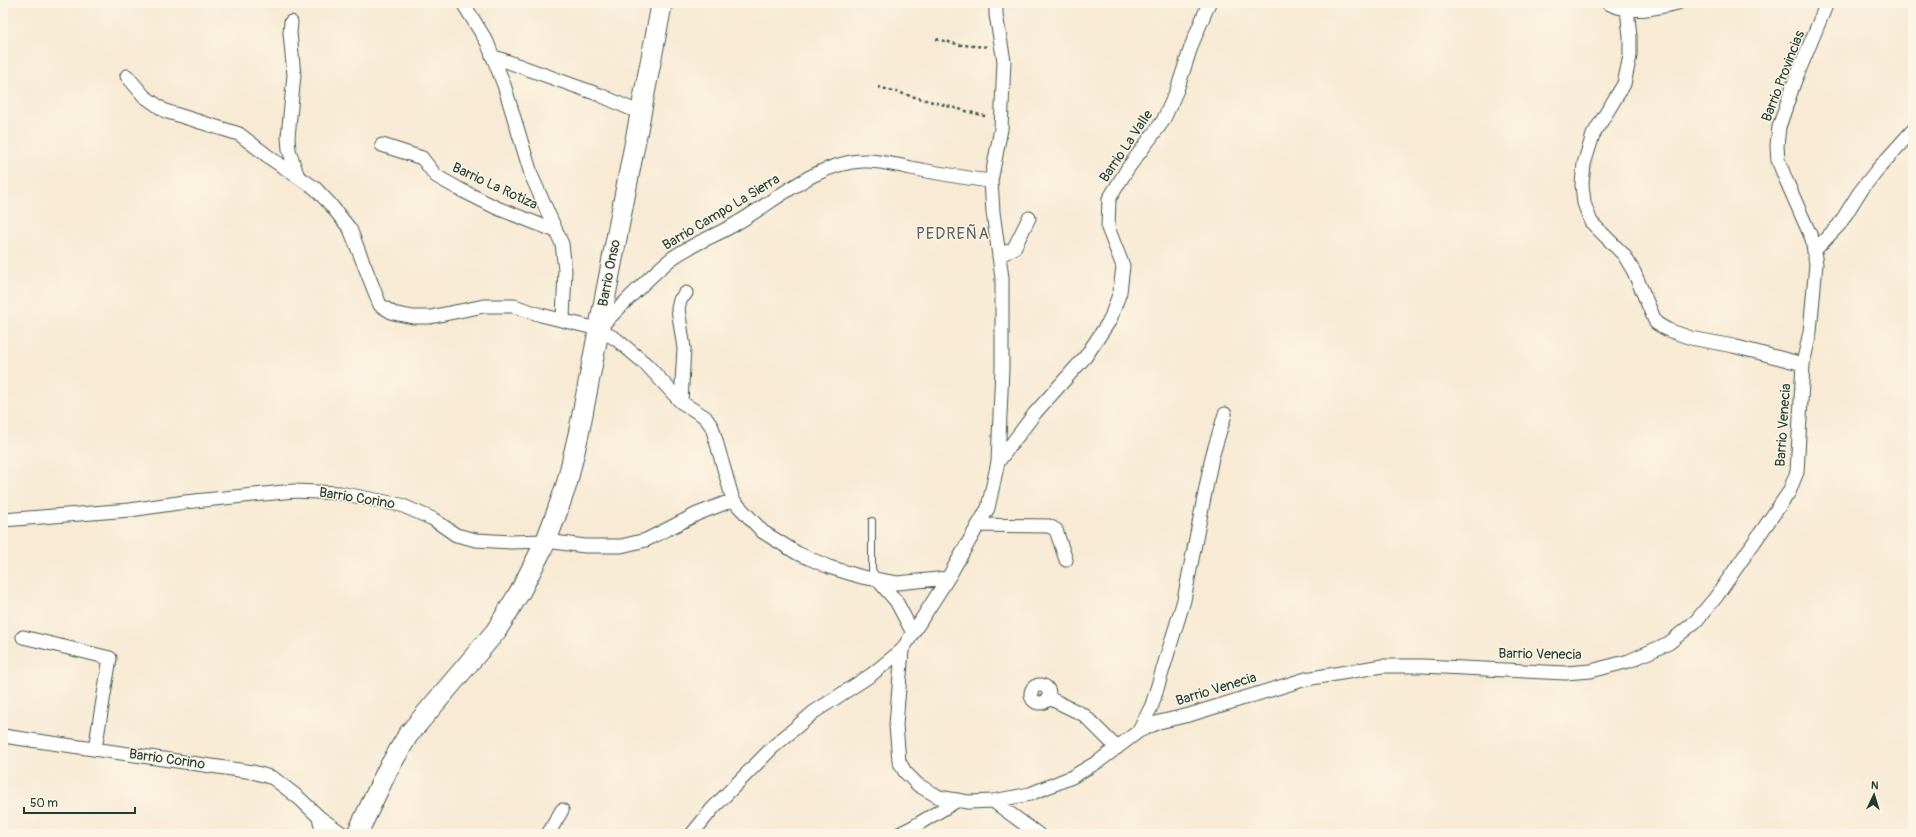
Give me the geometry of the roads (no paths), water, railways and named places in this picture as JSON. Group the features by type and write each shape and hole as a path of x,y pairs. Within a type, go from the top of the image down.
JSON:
{"main road":[{"name":"Barrio Onso","path":"546,541 567,483 579,432 662,3"},
{"path":"357,834 387,771 408,735 496,631 521,590 546,541"}],"street":[{"name":"Barrio La Rotiza","path":"463,3 487,42 504,85 532,177 562,244 566,270 563,320"},
{"path":"692,834 713,808 779,742 814,712 871,675 902,650 948,578 988,508 998,462 1002,368 1002,278 993,212 991,181 996,165 1002,121 1004,61 996,3"},
{"name":"Barrio La Valle","path":"998,462 1035,413 1086,356 1110,320 1120,292 1123,266 1108,228 1109,199 1128,168 1163,121 1177,90 1192,44 1209,3"},
{"path":"1608,3 1618,8 1641,10 1678,3"},
{"name":"Barrio Provincias","path":"1804,364 1810,332 1814,297 1816,264 1815,250 1812,239 1778,160 1777,146 1780,127 1794,83 1827,3"},
{"path":"1626,9 1630,36 1630,56 1624,84 1593,135 1584,164 1582,184 1584,203 1591,222 1624,256 1634,272 1656,323 1668,330 1690,338 1732,346 1804,364"},
{"path":"291,22 290,33 294,75 288,137 289,150 297,174"},
{"path":"492,56 600,95 640,113"},
{"path":"127,76 144,96 165,112 239,134 273,160 297,174 315,188 350,229 380,305 392,313 413,317 430,317 484,306 514,306 598,329 616,339 647,365 681,402 705,417 712,427 732,500 763,532 797,553 829,567 862,578 896,583 948,578"},
{"path":"1815,250 1839,225 1859,193 1877,170 1913,130"},
{"name":"Barrio La Rotiza","path":"382,145 422,158 436,176 497,208 556,231"},
{"name":"Barrio Campo La Sierra","path":"598,329 656,272 673,258 737,223 778,195 822,172 844,164 863,160 884,162 910,168 991,181"},
{"path":"999,256 1014,248 1029,218"},
{"path":"681,402 684,348 678,309 680,300 686,293"},
{"name":"Barrio Venecia","path":"902,650 896,725 899,761 905,772 918,785 939,797 968,802 993,801 1030,794 1072,777 1117,748 1139,731 1159,722 1189,715 1266,690 1338,672 1382,666 1422,666 1565,673 1590,671 1629,661 1669,643 1696,621 1716,597 1789,492 1797,472 1804,364"},
{"name":"Barrio Venecia","path":"1139,731 1152,705 1184,600 1212,457 1225,414"},
{"name":"Barrio Corino","path":"3,520 130,510 185,502 294,490 340,493 401,505 433,519 456,535 476,540 511,542 546,541"},
{"path":"546,541 585,546 621,546 646,540 697,514 732,500"},
{"path":"978,526 1049,526 1056,530 1066,560"},
{"path":"878,580 896,601 913,633"},
{"path":"23,638 110,658 95,749"},
{"path":"1049,698 1084,715 1117,748"},
{"name":"Barrio Corino","path":"3,736 253,772 273,778 299,798 319,817 343,834"},
{"path":"899,834 958,800"},
{"path":"993,801 1038,834"},
{"path":"548,834 562,810"},
{"path":"319,817 323,834"}],"lane":[{"path":"872,520 872,570 878,580"}],"district":[{"name":"PEDREÑA","path":"953,234"}]}
